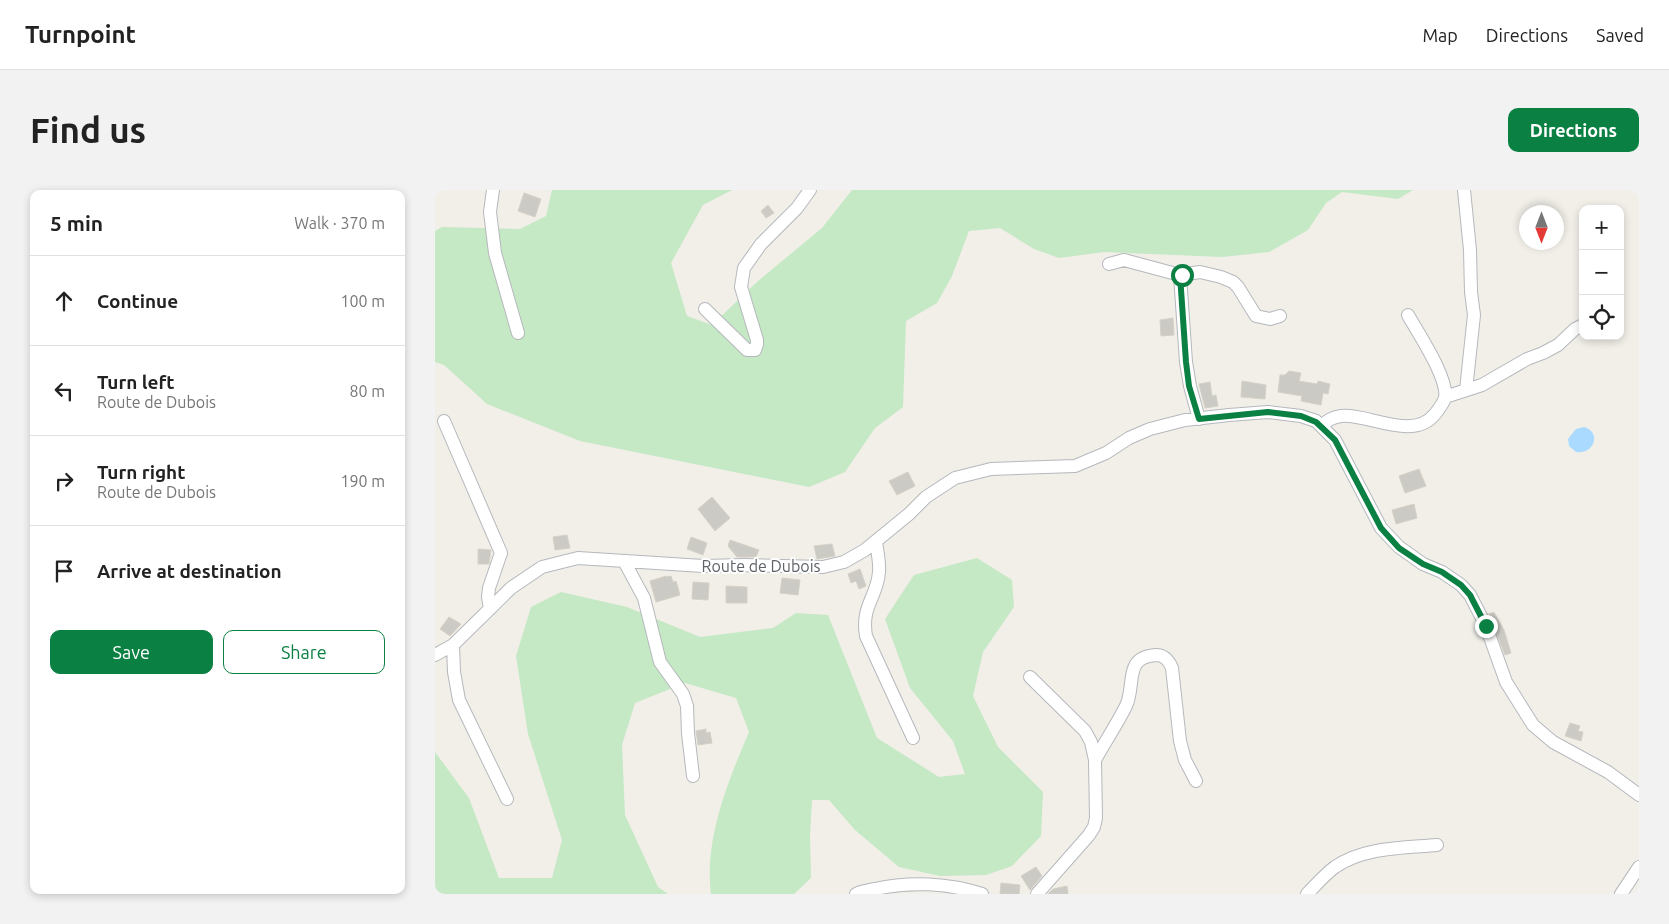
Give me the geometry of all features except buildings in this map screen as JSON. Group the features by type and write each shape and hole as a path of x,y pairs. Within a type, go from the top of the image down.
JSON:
{"street":[{"path":"493,190 490,212 495,253 518,333"},
{"path":"705,310 747,350 755,350 757,340 741,287 744,268 761,244 797,208 810,190"},
{"path":"1463,190 1470,250 1471,292 1474,315 1467,390"},
{"path":"1109,264 1124,260 1180,275 1200,272 1221,277 1233,282 1238,287 1256,316 1270,319 1280,316"},
{"path":"1180,275 1189,386 1199,419"},
{"path":"1321,426 1331,418 1342,416 1397,426 1416,425 1432,419 1445,397 1442,377 1408,316"},
{"path":"1445,397 1482,385 1527,359 1558,345 1579,327"},
{"name":"Route de Dubois","path":"435,655 453,645 511,588 542,568 578,558 703,566 823,567 844,562 865,550 909,514 926,497 955,478 991,469 1075,466 1106,453 1129,438 1150,428 1199,419 1268,412 1301,416 1316,422 1335,440 1381,528 1399,548 1423,564 1442,572 1461,585 1470,595 1486,626 1506,682 1533,725 1553,742 1608,772 1639,795"},
{"path":"444,421 501,553 489,588 490,609"},
{"path":"876,541 879,572 877,582 866,607 864,625 866,636 913,738"},
{"path":"623,561 644,598 660,662 683,694 687,706 693,776"},
{"path":"453,645 454,672 459,700 507,799"},
{"path":"1095,760 1127,704 1132,670 1138,660 1146,656 1159,655 1168,659 1172,668 1180,741 1185,760 1196,781"},
{"path":"1030,677 1085,731 1091,742 1095,760 1096,818 1094,827 1037,894"},
{"path":"1307,894 1336,866 1352,858 1383,849 1437,845"},
{"path":"1621,894 1639,867"},
{"path":"856,894 894,885 931,885 964,888 983,894"}],"green space":[{"path":"552,190 732,190 703,205 671,263 687,316 712,325 758,281 822,228 852,190 1413,190 1398,199 1342,192 1326,203 1308,230 1269,252 1222,257 1104,252 1059,258 1034,249 1000,228 969,231 952,276 937,303 906,321 903,407 875,428 845,472 809,487 580,441 487,404 444,365 435,362 435,231 442,227 520,229 546,216"},
{"path":"977,558 1012,580 1014,607 983,652 973,696 998,747 1043,792 1041,836 1012,866 986,875 940,876 899,867 855,830 829,800 812,800 810,836 811,878 794,894 711,894 711,853 714,832 733,770 749,732 736,698 685,683 635,703 622,745 625,815 658,887 668,894 435,894 435,752 469,798 499,878 552,878 562,840 528,734 516,656 531,607 561,592 627,607 700,637 773,628 796,613 828,615 877,738 939,777 965,774 953,741 910,688 885,619 914,575"}],"water":[{"path":"1584,427 1593,433 1593,442 1587,450 1576,452 1569,446 1568,439 1576,429"}],"route":[{"path":"1182,275 1180,275 1186,362 1189,386 1199,419 1268,412 1301,416 1316,422 1335,440 1345,456 1381,528 1399,548 1461,585 1470,595 1486,626"}]}
